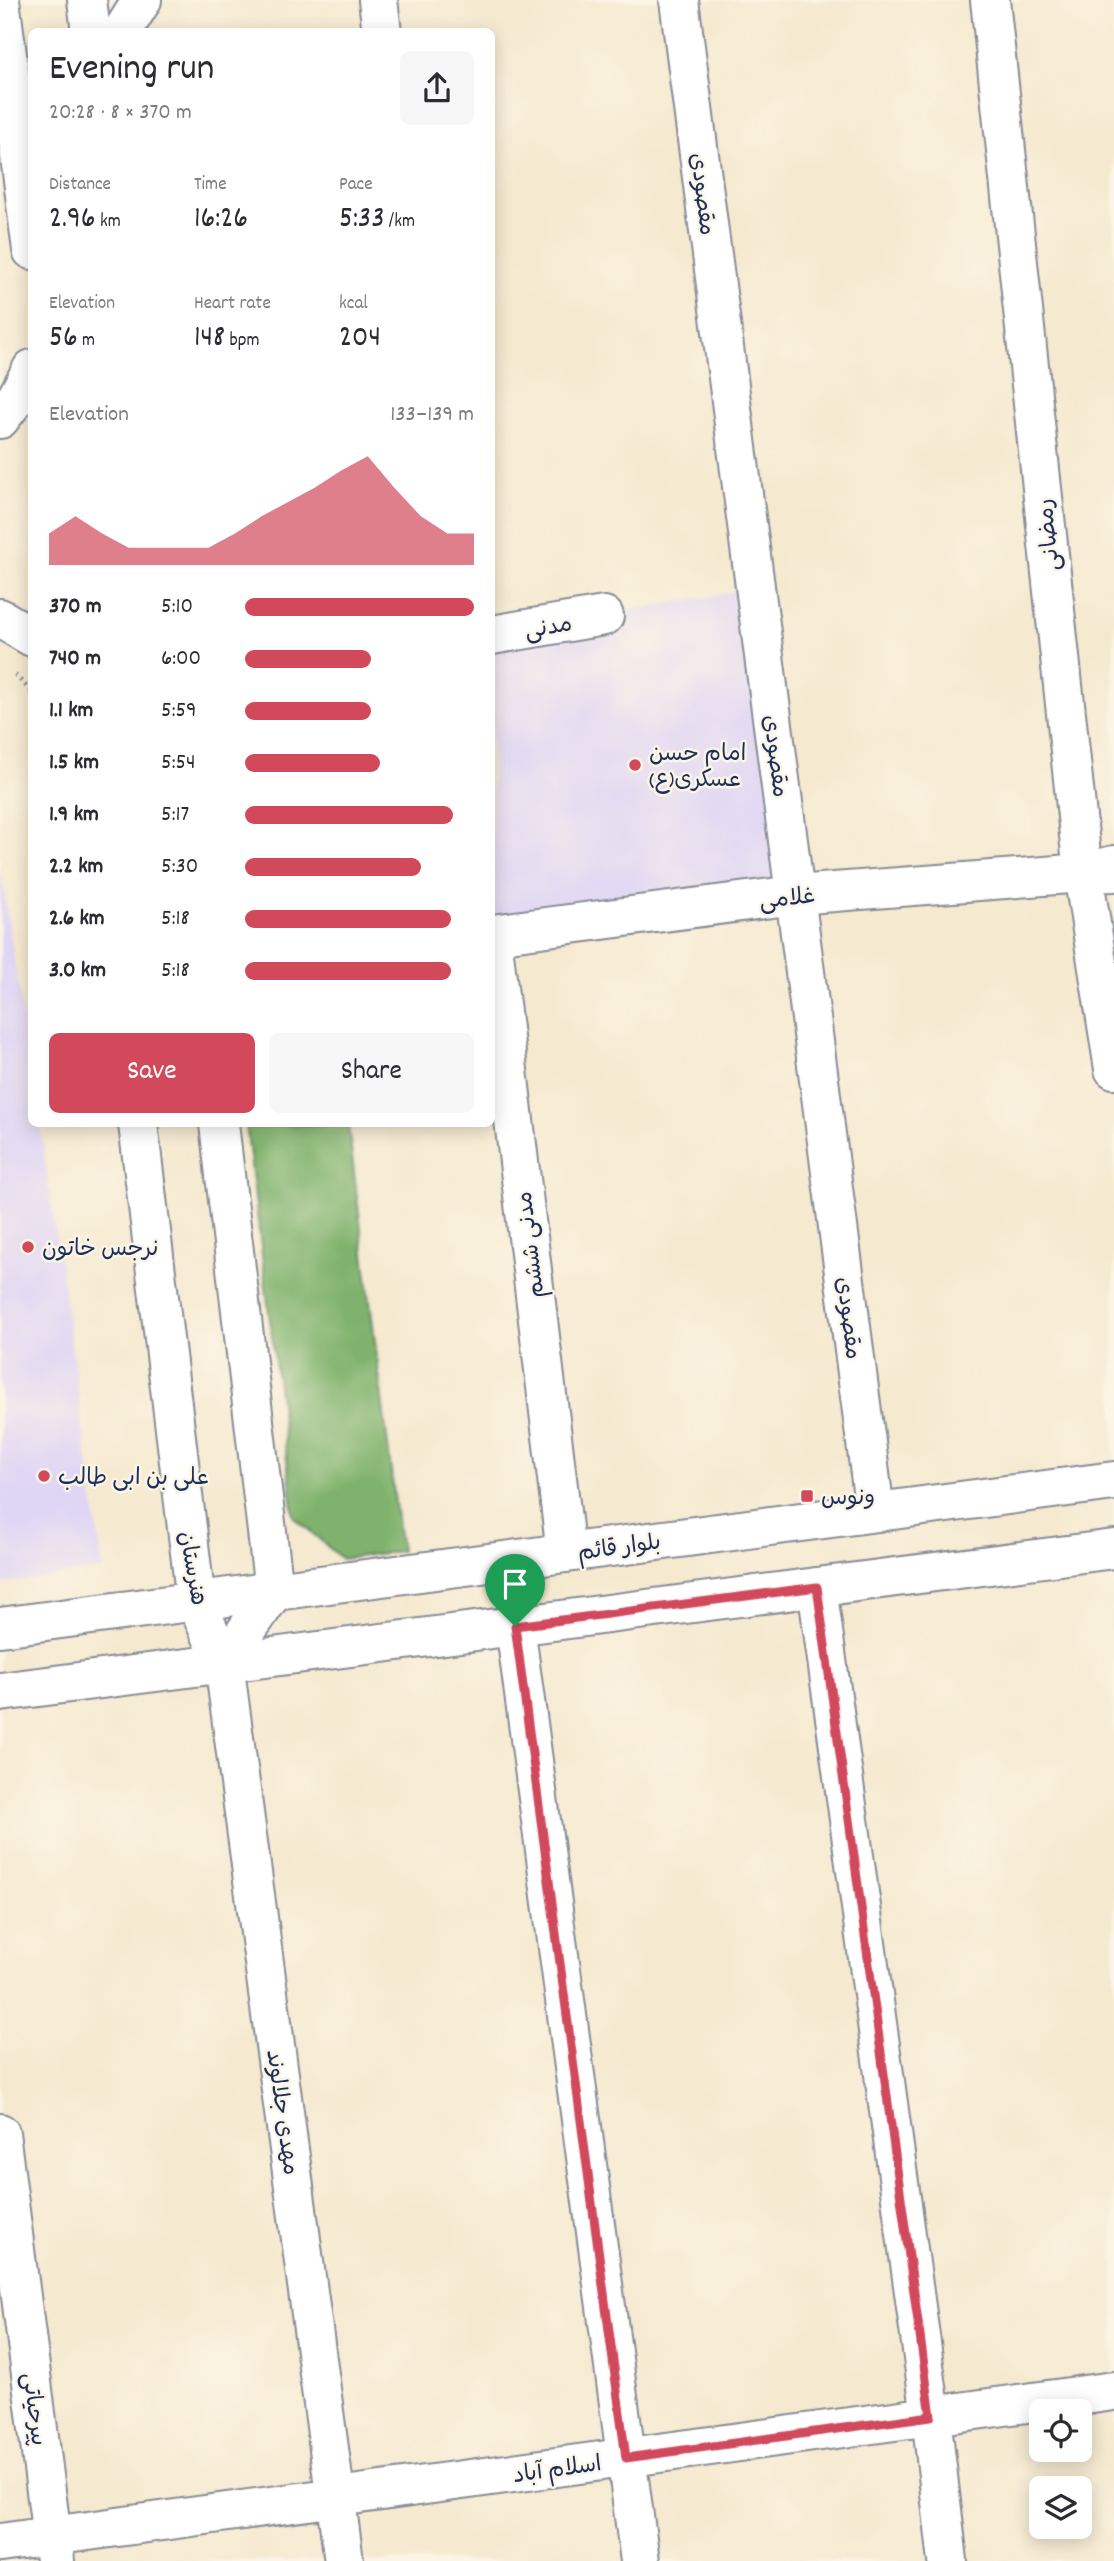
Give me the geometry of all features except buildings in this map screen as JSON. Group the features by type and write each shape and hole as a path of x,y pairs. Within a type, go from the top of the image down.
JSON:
{"street":[{"path":"0,0 28,219"},
{"path":"87,0 90,28"},
{"path":"124,28 142,0"},
{"path":"378,0 382,28"},
{"name":"مقصودی","path":"679,0 875,1512"},
{"name":"رمضانی","path":"990,0 1104,870 1114,1069"},
{"path":"0,419 17,397 28,376"},
{"name":"مدنی","path":"495,635 604,617"},
{"path":"0,618 28,635"},
{"name":"غلامی","path":"495,936 795,895 1104,870"},
{"name":"مدنی ششم","path":"495,961 566,1553"},
{"name":"هنرستان","path":"138,1127 195,1602 224,1663"},
{"path":"219,1127 274,1591 224,1663"},
{"name":"بلوار قائم","path":"0,1627 1114,1481"},
{"path":"0,1692 1114,1549"},
{"path":"817,1587 931,2416 947,2561"},
{"path":"515,1626 640,2561"},
{"name":"مهدی جلالوند","path":"224,1663 344,2561"},
{"name":"پیرحیاتی","path":"0,2133 54,2548"},
{"name":"اسلام آباد","path":"0,2543 54,2548 336,2498 1114,2391"}],"shaded area":[{"name":"امام حسن عسکری(ع)","path":"756,588 795,895 495,934 495,634"},
{"path":"0,869 28,1048 28,1127 40,1127 103,1569 0,1584"}],"green space":[{"path":"246,1127 348,1127 401,1551 342,1559 294,1517"}],"place":[{"name":"امام حسن عسکری(ع)","path":"635,765"},
{"name":"نرجس خاتون","path":"28,1247"},
{"name":"علی بن ابی طالب","path":"44,1476"},
{"name":"ونوس","path":"807,1496"}],"route":[{"path":"817,1587 931,2416 626,2458 515,1626 817,1587"}]}
